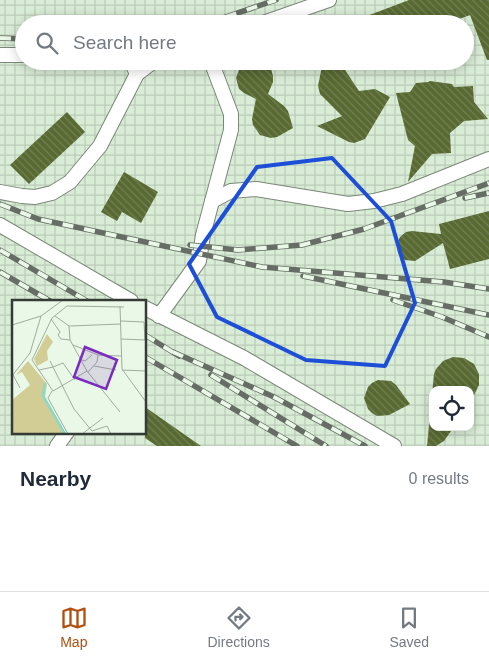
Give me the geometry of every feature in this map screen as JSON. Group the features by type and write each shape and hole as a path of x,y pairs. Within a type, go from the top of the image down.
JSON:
{"lane":[{"path":"286,15 329,0"},
{"path":"0,55 15,55"},
{"path":"0,192 35,197 52,194 70,182 100,146 133,70"},
{"path":"159,316 199,261 203,235 231,130 231,114 214,70"},
{"path":"212,201 231,191 256,189 348,204 374,201 402,194 489,158"},
{"path":"0,225 129,300"},
{"path":"146,309 244,358 394,446"},
{"path":"57,446 67,433"}],"highlighted area":[{"path":"332,158 391,221 415,303 385,366 306,360 217,317 189,264 257,167"}],"shaded area":[{"path":"0,0 489,0 489,446 0,446"}],"building":[{"path":"409,0 489,0 489,60 487,60 474,26 474,15 369,15"},
{"path":"239,70 271,70 273,82 268,94 288,111 293,128 277,137 271,138 260,135 253,125 252,119 256,99 239,89 236,78"},
{"path":"321,70 345,70 359,91 375,89 390,97 365,139 354,143 317,126 342,116 320,94 318,86"},
{"path":"430,81 452,84 454,87 473,86 474,102 488,119 464,121 450,133 451,153 432,154 408,182 415,146 408,140 396,93 410,92 416,83"},
{"path":"67,112 85,132 29,184 10,165"},
{"path":"124,172 158,192 141,223 122,212 117,221 101,212"},
{"path":"489,211 489,259 450,269 443,243 415,261 405,260 398,253 397,243 406,232 441,234 439,224"},
{"path":"453,357 464,358 474,364 479,374 479,385 474,395 474,386 433,386 436,369 443,361"},
{"path":"378,380 391,381 410,404 389,415 377,416 372,413 368,409 364,398 368,387"},
{"path":"146,408 201,446 157,446 145,438"},
{"path":"429,425 429,431 451,431 444,441 436,446 427,446"}],"railway":[{"path":"232,15 276,0"},
{"path":"0,38 15,39"},
{"path":"190,245 238,250 302,245 364,229 489,183"},
{"path":"465,198 489,193"},
{"path":"0,204 38,219 262,267 444,282 489,289"},
{"path":"0,250 85,300"},
{"path":"0,272 48,300"},
{"path":"303,276 489,315"},
{"path":"393,300 442,317 489,337"},
{"path":"146,336 179,356"},
{"path":"173,352 274,397 365,446"},
{"path":"146,358 297,446"},
{"path":"211,375 326,446"}]}
